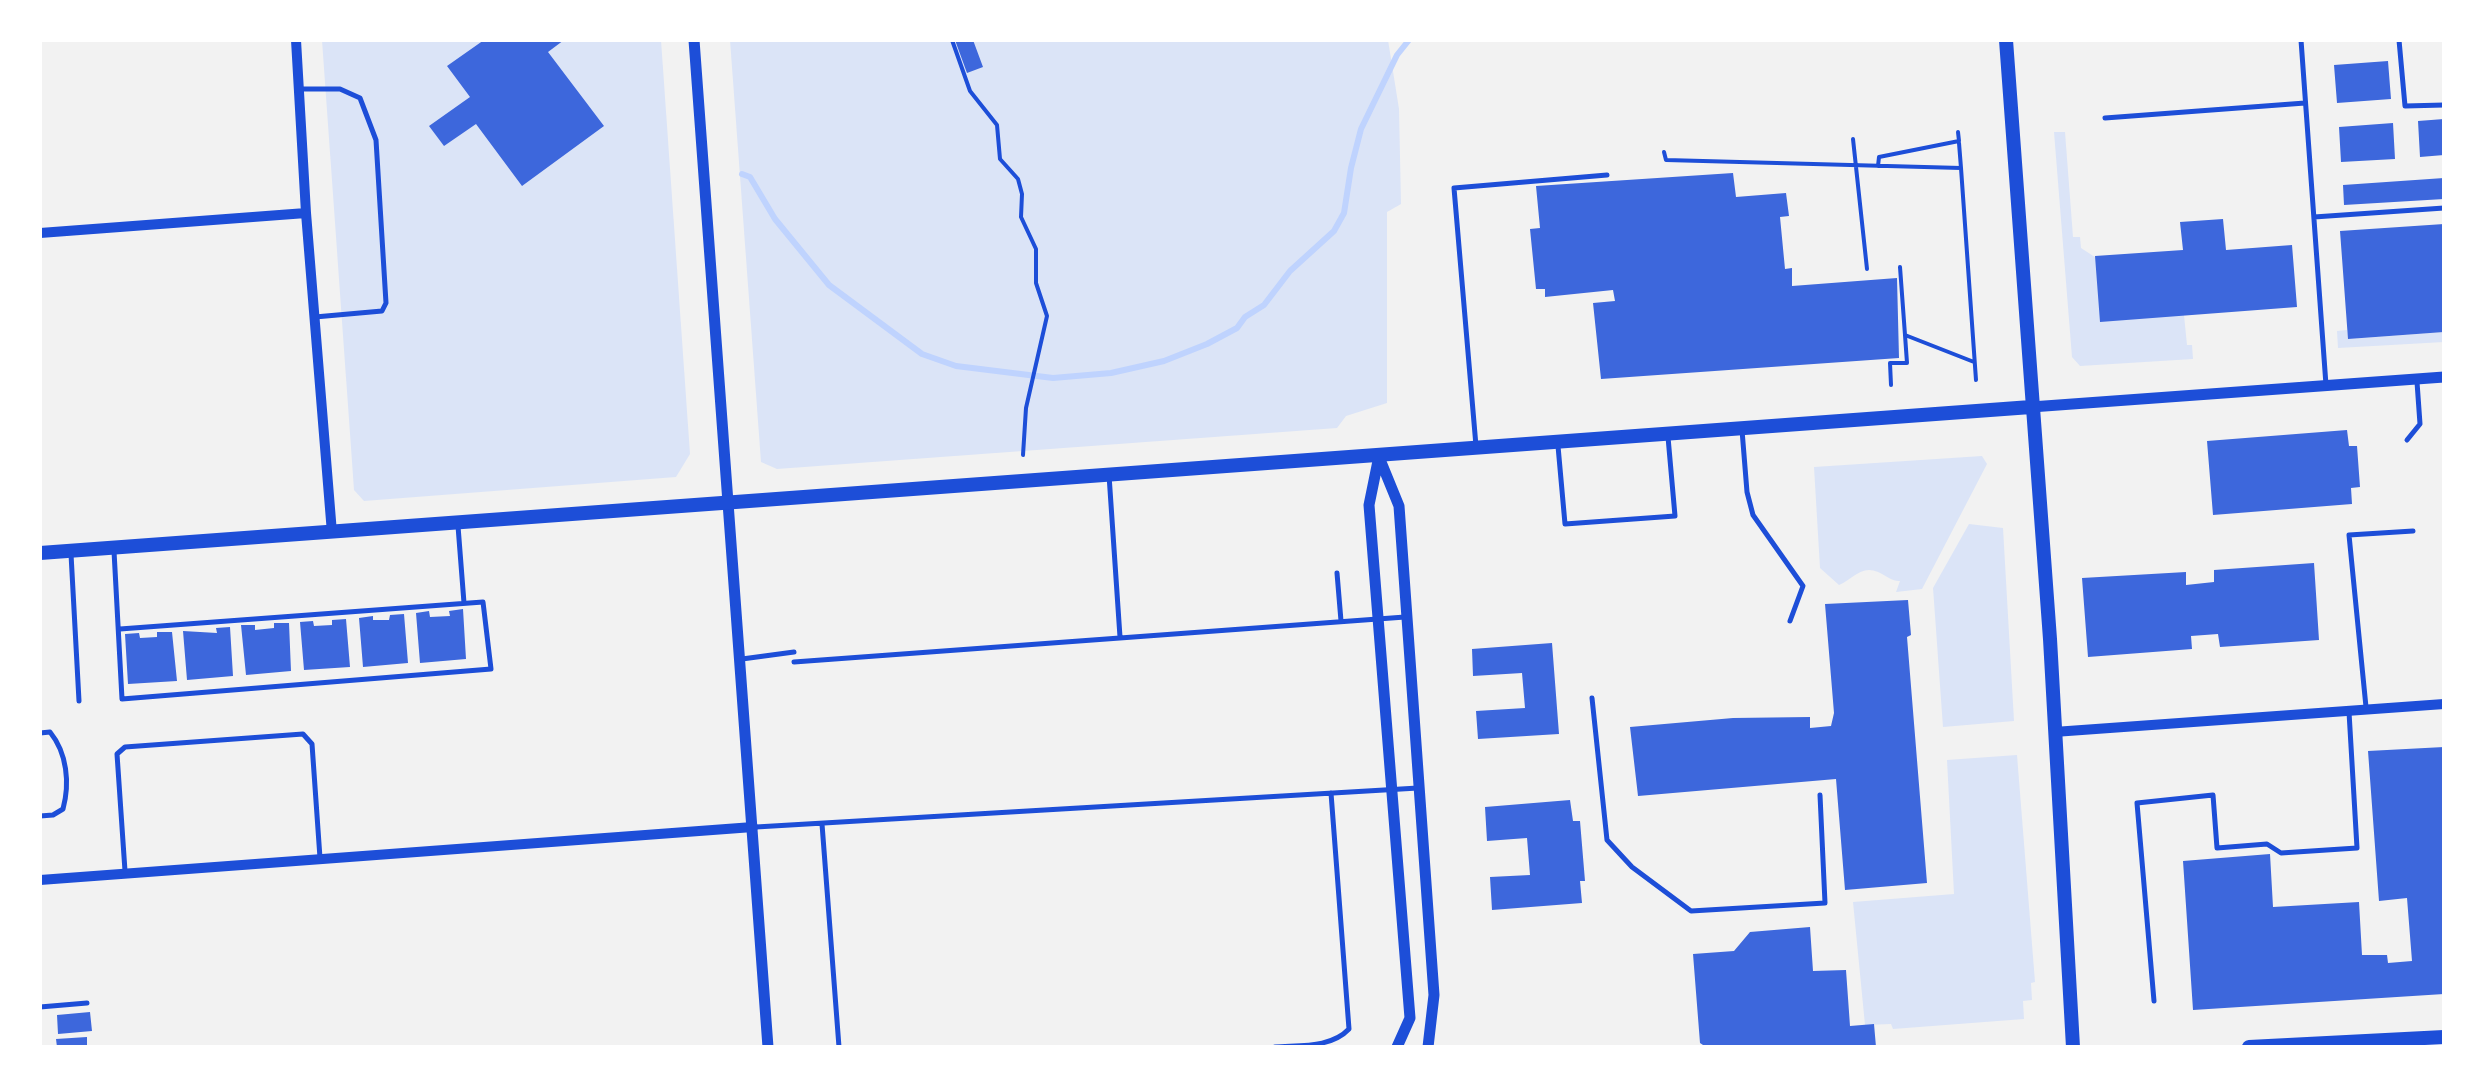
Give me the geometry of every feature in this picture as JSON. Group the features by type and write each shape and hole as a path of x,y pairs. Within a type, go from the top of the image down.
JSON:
{"main road":[{"path":"2006,40 2073,1047"},
{"path":"40,553 2031,407"},
{"path":"2250,1047 2444,1037"}],"street":[{"path":"296,40 332,532"},
{"path":"694,40 768,1047"},
{"path":"40,232 306,213"},
{"path":"2031,407 2444,377"},
{"path":"1379,456 1399,506 1434,995 1428,1047"},
{"path":"1379,456 1369,506 1410,1018 1397,1047"},
{"path":"2054,732 2444,704"},
{"path":"40,880 753,827"}],"lane":[{"path":"2300,40 2326,386"},
{"path":"2399,40 2406,106 2444,105"},
{"path":"299,89 340,89 360,98 376,140 386,303 382,311 314,317"},
{"path":"2106,118 2305,103"},
{"path":"1477,449 1454,188 1606,175"},
{"path":"2314,217 2444,208"},
{"path":"2407,440 2420,424 2417,379"},
{"path":"1742,427 1747,492 1754,516 1802,586 1790,621"},
{"path":"1557,443 1565,524 1676,516 1668,432"},
{"path":"1109,474 1120,637"},
{"path":"457,524 464,603"},
{"path":"2366,711 2349,535 2413,531"},
{"path":"114,548 122,699 491,670 483,602 120,629"},
{"path":"71,551 79,701"},
{"path":"1336,573 1341,621"},
{"path":"794,662 1407,616"},
{"path":"741,660 794,652"},
{"path":"1592,698 1607,840 1632,867 1692,911 1825,903 1820,795"},
{"path":"2154,1001 2136,803 2213,796 2216,848 2266,844 2281,854 2358,848 2349,712"},
{"path":"40,733 50,732 61,746 68,792 63,809 40,816"},
{"path":"125,874 117,754 126,747 303,734 312,744 320,859"},
{"path":"753,827 1420,788"},
{"path":"1276,1047 1321,1044 1340,1039 1349,1028 1331,793"},
{"path":"822,824 839,1047"},
{"path":"40,1007 87,1004"}],"path":[{"path":"952,40 970,91 997,125 1000,159 1020,186 1021,217 1036,250 1036,282 1047,316 1026,408 1023,454"},
{"path":"1958,132 1976,380"},
{"path":"1853,139 1867,270"},
{"path":"1878,166 1878,157 1959,141"},
{"path":"1664,152 1666,160 1961,168"},
{"path":"1891,386 1890,363 1908,363 1900,267"},
{"path":"1905,334 1974,362"}],"shaded area":[{"path":"322,40 661,40 690,454 676,477 364,501 354,490"},
{"path":"730,40 1388,40 1399,109 1401,204 1387,212 1387,403 1346,416 1337,428 777,469 761,462"},
{"path":"2054,132 2065,132 2073,237 2080,237 2081,248 2184,315 2187,345 2192,345 2193,359 2080,366 2072,357"},
{"path":"2347,330 2349,339 2444,332 2444,342 2338,348 2337,331"},
{"path":"1982,456 1987,464 1922,589 1896,592 1900,581 1869,570 1839,585 1820,568 1814,467"},
{"path":"1969,524 2003,528 2014,721 1943,727 1933,588"},
{"path":"2017,755 2035,982 2031,983 2032,1000 2023,1001 2024,1019 1893,1029 1891,1024 1865,1025 1853,902 1954,894 1947,760"}],"building":[{"path":"484,40 564,40 548,52 604,126 522,186 476,124 444,146 429,126 470,97 447,66"},
{"path":"955,40 973,40 983,67 967,73"},
{"path":"2388,61 2391,99 2337,103 2334,65"},
{"path":"2444,119 2444,155 2420,157 2418,121"},
{"path":"2393,123 2395,159 2341,162 2339,127"},
{"path":"1733,173 1736,197 1786,193 1789,216 1780,217 1785,269 1792,268 1792,286 1897,278 1899,358 1601,379 1593,303 1615,301 1613,290 1545,297 1545,289 1536,289 1530,229 1540,228 1536,186"},
{"path":"2444,178 2444,199 2344,205 2343,185"},
{"path":"2223,219 2226,250 2292,245 2297,307 2100,322 2095,256 2183,250 2180,222"},
{"path":"2444,224 2444,332 2348,339 2340,231"},
{"path":"2347,430 2349,446 2357,446 2360,487 2351,488 2352,504 2213,515 2207,441"},
{"path":"2314,563 2319,640 2220,647 2218,634 2191,636 2192,649 2088,657 2082,578 2186,572 2186,585 2214,582 2214,570"},
{"path":"1908,600 1911,635 1907,637 1927,883 1845,890 1836,779 1638,796 1630,727 1733,718 1810,717 1810,728 1831,726 1834,713 1825,604"},
{"path":"463,609 466,659 420,663 416,613 429,611 430,617 450,616 449,611"},
{"path":"404,614 408,663 363,667 359,618 389,620 390,615"},
{"path":"346,619 350,667 304,670 300,622 332,625 332,620"},
{"path":"274,623 289,623 291,671 246,675 241,625 255,625 255,630 274,628"},
{"path":"230,627 233,676 187,680 183,631 217,633 216,628"},
{"path":"157,632 172,632 177,681 128,684 125,634 157,637"},
{"path":"1552,643 1559,734 1478,739 1476,711 1525,708 1522,673 1473,676 1472,649"},
{"path":"2444,747 2444,994 2193,1010 2183,861 2270,854 2273,907 2359,902 2362,955 2387,955 2388,963 2412,961 2407,898 2379,901 2368,751"},
{"path":"1570,800 1573,821 1580,821 1585,881 1580,881 1582,903 1492,910 1490,877 1530,875 1527,838 1487,841 1485,807"},
{"path":"1810,927 1813,971 1846,970 1850,1026 1874,1024 1876,1047 1706,1047 1700,1043 1693,954 1734,951 1750,932"},
{"path":"90,1012 92,1031 58,1034 57,1015"},
{"path":"87,1037 87,1047 57,1047 56,1039"}],"waterway":[{"path":"742,174 750,177 775,219 829,285 922,354 956,366 1053,378 1111,373 1164,361 1237,328 1334,231 1344,213 1361,129 1397,55 1409,40"}]}
